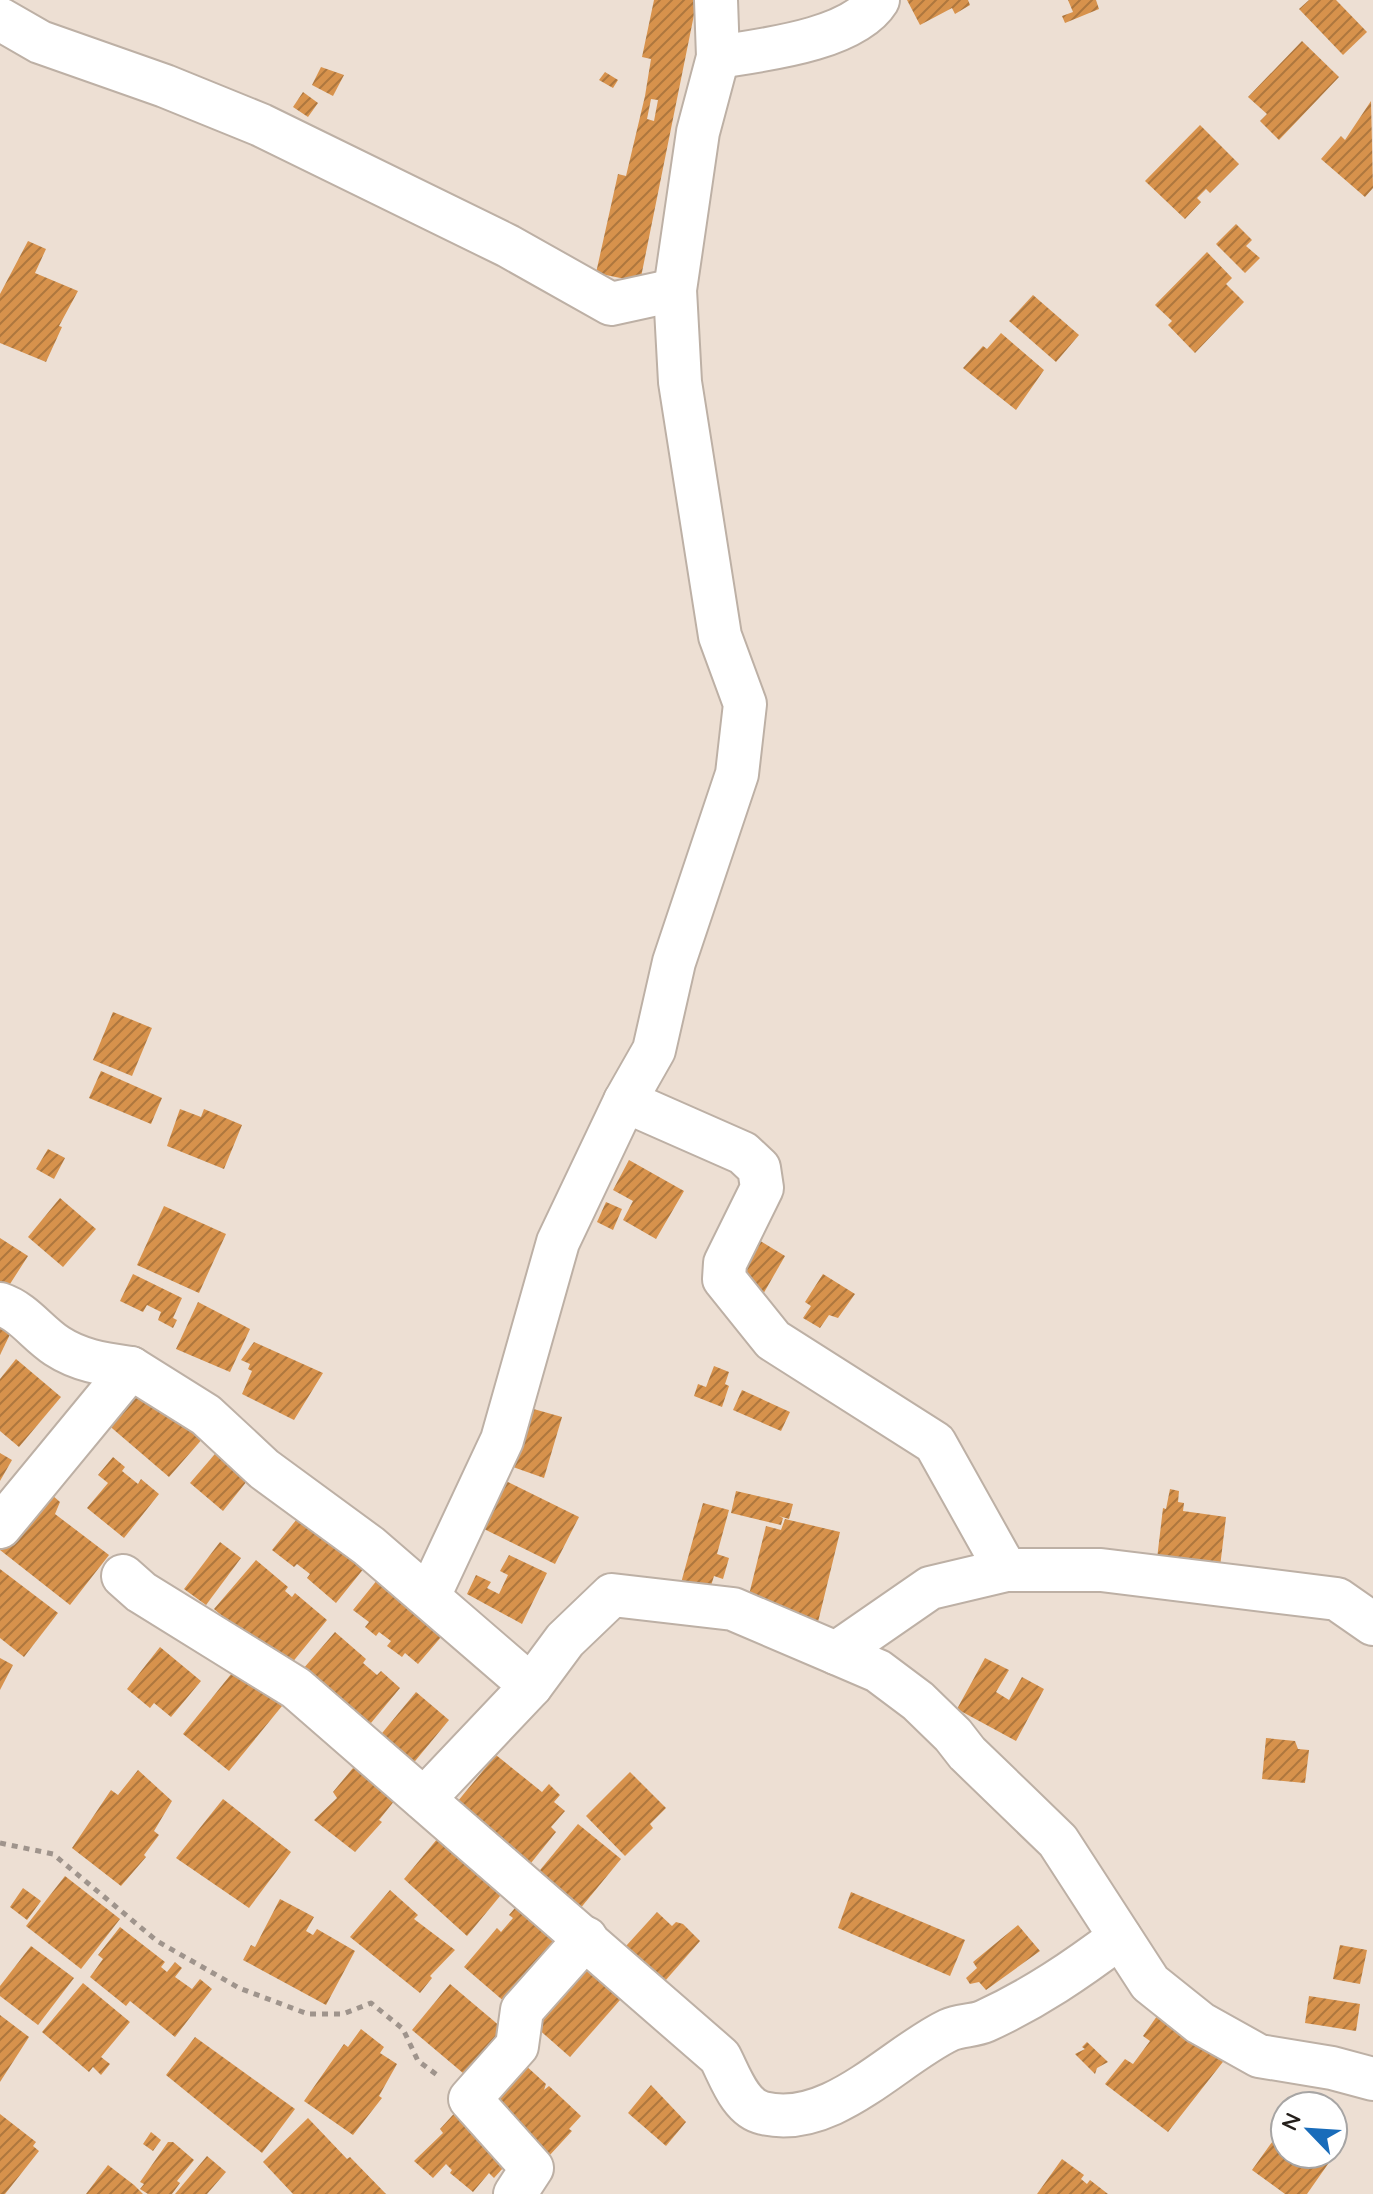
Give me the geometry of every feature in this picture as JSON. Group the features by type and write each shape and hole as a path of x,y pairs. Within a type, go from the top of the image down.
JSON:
{"street":[{"path":"429,1596 502,1440 558,1242 625,1101 654,1050 674,962 737,774 745,704 720,636 680,382 675,290 698,132 718,57 716,0"},
{"path":"718,57 803,43 869,14 878,0"},
{"path":"0,19 40,42 165,86 261,125 508,246 611,304 675,290"},
{"path":"625,1101 743,1153 759,1168 762,1188 725,1263 724,1279 773,1340 935,1443 1006,1570"},
{"path":"0,1304 30,1321 55,1345 85,1361 131,1368 206,1415 264,1469 369,1546 531,1686"},
{"path":"0,1527 131,1368"},
{"path":"836,1653 930,1588 1006,1570 1101,1570 1337,1599 1373,1624"},
{"path":"123,1576 141,1592 296,1688 720,2057 742,2099 760,2113 783,2116 816,2109 861,2087 951,2029 980,2023 1053,1987 1120,1937"},
{"path":"424,1799 531,1686 565,1640 612,1595 733,1609 878,1671 918,1701 1058,1841 1150,1983 1200,2023 1259,2056 1332,2068 1373,2079"},
{"path":"515,2194 532,2168 470,2099 517,2046 522,2010 586,1938"}],"path":[{"path":"0,1843 53,1854 157,1941 239,1988 308,2014 343,2014 371,2003 403,2029 418,2061 470,2099"}],"building":[{"path":"654,0 697,0 640,282 596,273 618,174 626,176 645,96 651,59 642,57","holes":["651,99 658,100 654,121 647,119"]},
{"path":"907,0 968,0 970,5 955,14 952,8 920,25"},
{"path":"1068,0 1096,0 1099,9 1065,23 1062,16 1073,12"},
{"path":"1309,0 1336,0 1367,32 1343,55 1299,9"},
{"path":"1302,41 1339,77 1279,140 1260,121 1267,114 1248,97"},
{"path":"321,67 344,75 333,96 312,85"},
{"path":"605,72 618,80 613,88 599,80"},
{"path":"303,92 318,103 308,117 293,107"},
{"path":"1371,101 1373,188 1365,197 1321,159 1341,136 1345,140"},
{"path":"1200,125 1239,164 1210,193 1206,189 1197,198 1201,202 1185,219 1145,181"},
{"path":"1236,224 1252,240 1246,246 1260,258 1245,273 1216,244"},
{"path":"28,241 46,249 35,273 78,291 59,326 62,327 46,362 0,343 0,294"},
{"path":"1207,252 1232,278 1226,284 1244,302 1195,353 1168,325 1172,321 1155,305"},
{"path":"1033,295 1079,335 1056,362 1009,321"},
{"path":"1001,333 1044,370 1016,410 963,368 983,346 987,349"},
{"path":"113,1012 152,1028 132,1076 93,1060"},
{"path":"101,1071 162,1098 151,1124 89,1098"},
{"path":"180,1109 201,1117 204,1109 242,1125 224,1169 167,1146"},
{"path":"48,1149 65,1158 54,1179 36,1169"},
{"path":"629,1160 684,1191 656,1239 623,1220 633,1201 613,1190"},
{"path":"60,1198 96,1229 63,1267 28,1237"},
{"path":"606,1202 622,1209 613,1230 597,1222"},
{"path":"164,1206 226,1234 199,1293 137,1265"},
{"path":"0,1238 28,1256 10,1284 5,1283 0,1289"},
{"path":"757,1239 785,1256 762,1296 734,1280"},
{"path":"133,1274 182,1298 173,1318 177,1320 173,1328 158,1320 161,1312 147,1305 143,1312 120,1301"},
{"path":"823,1274 855,1294 838,1318 829,1315 820,1328 803,1318 811,1306 805,1302"},
{"path":"198,1302 250,1329 230,1372 176,1349"},
{"path":"0,1314 16,1322 0,1355"},
{"path":"254,1342 323,1373 294,1420 242,1394 252,1371 248,1369 250,1364 241,1360"},
{"path":"16,1359 61,1397 19,1447 0,1431 0,1379"},
{"path":"714,1366 729,1372 725,1384 729,1386 722,1407 694,1396 698,1384 706,1387"},
{"path":"140,1382 204,1437 169,1477 106,1423"},
{"path":"742,1390 790,1412 781,1431 733,1410"},
{"path":"530,1408 562,1417 544,1478 513,1467"},
{"path":"221,1447 251,1476 223,1511 190,1483"},
{"path":"0,1453 12,1460 0,1481"},
{"path":"113,1457 125,1467 122,1471 138,1484 141,1479 159,1494 124,1538 87,1508 108,1483 98,1475"},
{"path":"506,1481 579,1517 555,1564 482,1528"},
{"path":"1170,1489 1179,1491 1178,1502 1184,1503 1183,1511 1226,1517 1220,1567 1157,1559 1163,1508 1166,1509"},
{"path":"736,1491 793,1504 789,1519 779,1516 783,1518 781,1525 731,1513"},
{"path":"52,1495 60,1502 55,1514 109,1555 70,1605 0,1550 0,1536"},
{"path":"703,1503 729,1510 717,1554 729,1558 723,1579 714,1576 709,1592 681,1583"},
{"path":"305,1509 369,1562 336,1603 307,1578 310,1574 297,1564 294,1567 272,1550"},
{"path":"785,1519 840,1532 818,1622 747,1603 766,1526 781,1530"},
{"path":"220,1542 241,1558 206,1605 184,1589"},
{"path":"509,1555 547,1573 522,1624 467,1594 476,1575 491,1582 487,1588 499,1594 508,1575 500,1571"},
{"path":"256,1560 288,1587 285,1591 292,1597 295,1593 327,1620 291,1664 267,1654 214,1609"},
{"path":"0,1569 58,1613 24,1657 0,1638"},
{"path":"382,1574 448,1629 418,1664 405,1653 402,1657 387,1646 391,1641 379,1632 376,1636 365,1627 369,1622 353,1610"},
{"path":"335,1632 366,1659 363,1663 377,1675 381,1671 400,1688 366,1729 303,1669"},
{"path":"160,1647 201,1681 171,1717 154,1703 150,1708 127,1689"},
{"path":"0,1658 13,1665 0,1690"},
{"path":"985,1658 1009,1670 996,1692 1009,1700 1022,1677 1044,1689 1016,1741 957,1709"},
{"path":"236,1668 282,1706 229,1771 183,1734"},
{"path":"416,1692 449,1720 411,1766 378,1738"},
{"path":"1266,1738 1295,1741 1298,1749 1309,1750 1305,1783 1262,1779"},
{"path":"496,1755 542,1792 549,1784 560,1795 554,1802 565,1811 551,1827 556,1832 527,1868 453,1807"},
{"path":"358,1762 399,1795 379,1820 382,1822 355,1852 314,1820 337,1798 333,1792"},
{"path":"138,1770 172,1801 154,1831 159,1835 144,1855 146,1857 121,1886 72,1848 111,1790 118,1795"},
{"path":"630,1772 666,1808 650,1824 653,1828 625,1856 586,1816"},
{"path":"223,1799 291,1852 249,1908 176,1858"},
{"path":"578,1824 621,1859 579,1910 536,1875"},
{"path":"438,1838 505,1890 467,1936 404,1879"},
{"path":"65,1876 120,1919 81,1969 26,1926"},
{"path":"23,1888 41,1901 27,1920 10,1907"},
{"path":"390,1890 418,1915 414,1919 455,1950 430,1976 432,1978 420,1993 350,1937"},
{"path":"851,1892 965,1940 950,1976 838,1928"},
{"path":"280,1899 314,1917 306,1931 313,1935 317,1929 355,1951 326,2005 243,1960 251,1945 255,1947"},
{"path":"520,1902 562,1939 506,2003 464,1967 497,1928 501,1932 513,1918 509,1915"},
{"path":"657,1912 672,1926 676,1922 683,1924 700,1941 665,1981 626,1946"},
{"path":"1018,1925 1040,1951 986,1990 979,1982 970,1984 966,1978 977,1968 973,1962"},
{"path":"120,1927 165,1962 161,1967 167,1972 175,1962 182,1968 175,1977 192,1989 200,1979 212,1989 175,2037 130,2001 126,2006 90,1977 103,1959 98,1955"},
{"path":"1340,1945 1367,1950 1360,1984 1333,1979"},
{"path":"31,1946 74,1978 38,2025 0,1996 0,1986"},
{"path":"586,1964 628,1991 570,2057 528,2020"},
{"path":"83,1983 130,2022 101,2057 110,2064 101,2075 93,2067 89,2072 42,2032"},
{"path":"450,1984 514,2038 476,2084 412,2030"},
{"path":"1309,1996 1360,2004 1356,2031 1305,2023"},
{"path":"1162,2009 1226,2058 1168,2132 1105,2084 1125,2059 1133,2064 1150,2041 1143,2036"},
{"path":"0,2015 29,2037 0,2082"},
{"path":"361,2029 384,2047 380,2053 397,2064 379,2096 382,2098 353,2135 304,2101 344,2044 348,2047"},
{"path":"195,2037 295,2109 262,2153 166,2075"},
{"path":"1087,2042 1108,2062 1097,2068 1095,2074 1075,2054 1085,2049 1082,2047"},
{"path":"524,2064 546,2084 544,2090 549,2086 581,2116 549,2156 482,2100"},
{"path":"651,2085 686,2122 666,2146 628,2113"},
{"path":"461,2106 513,2157 494,2178 489,2173 473,2192 450,2173 452,2170 446,2164 433,2178 414,2161 443,2133 440,2129"},
{"path":"0,2114 36,2142 33,2146 39,2151 5,2194 0,2194"},
{"path":"308,2118 386,2194 293,2194 263,2162"},
{"path":"151,2132 161,2140 153,2151 143,2144"},
{"path":"168,2142 173,2142 194,2160 177,2181 180,2183 172,2194 148,2194 140,2189 144,2184 140,2182"},
{"path":"1269,2146 1269,2170 1324,2170 1307,2194 1285,2194 1252,2170"},
{"path":"207,2156 226,2172 207,2194 175,2194"},
{"path":"1062,2159 1084,2175 1081,2179 1087,2184 1090,2180 1108,2194 1037,2194"},
{"path":"108,2165 134,2185 143,2194 86,2194"}]}
